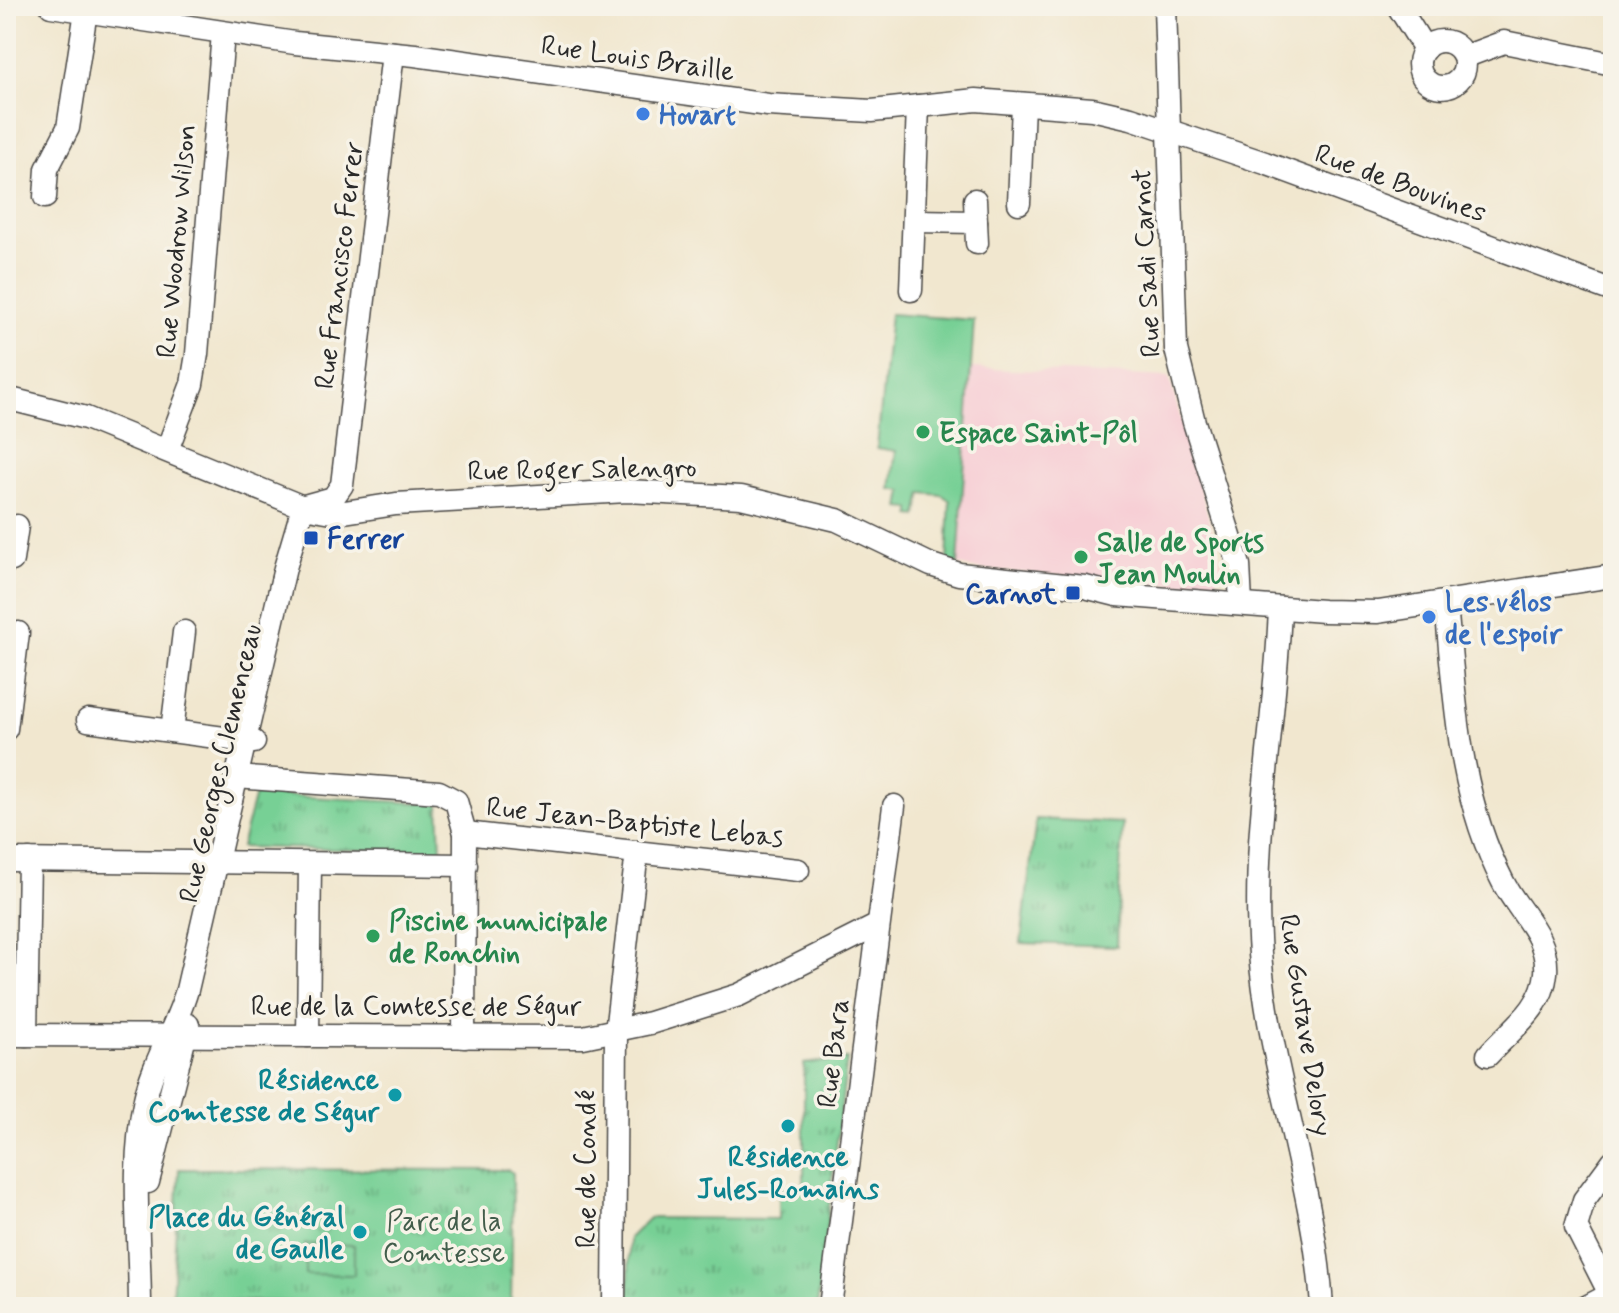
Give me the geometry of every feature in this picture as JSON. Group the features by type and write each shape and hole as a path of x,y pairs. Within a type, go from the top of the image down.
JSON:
{"street":[{"name":"Rue Louis Braille","path":"51,6 223,33 393,53 768,105 845,112 966,100 1092,109 1168,131"},
{"name":"Rue Sadi Carnot","path":"1165,6 1176,349 1194,422 1239,565 1241,604"},
{"path":"1398,6 1425,49"},
{"path":"45,197 47,169 58,152 69,121 86,11"},
{"name":"Rue Woodrow Wilson","path":"167,450 192,384 197,354 223,33"},
{"path":"1444,41 1459,48 1465,68 1458,81 1449,86 1434,86 1426,80 1419,67 1425,49 1444,41"},
{"path":"1464,57 1504,42 1613,64"},
{"name":"Rue Francisco Ferrer","path":"342,485 393,53"},
{"path":"1019,203 1023,104"},
{"path":"911,290 918,106"},
{"name":"Rue de Bouvines","path":"1168,131 1613,291"},
{"path":"914,221 976,222"},
{"name":"Rue Roger Salengro","path":"6,398 86,418 313,510 344,513 396,504"},
{"path":"313,510 333,498 342,485"},
{"name":"Rue Roger Salengro","path":"342,485 347,497 354,502 396,504 627,491 741,497 837,520 931,565 959,574 1085,587 1117,595 1280,608 1378,612 1613,576"},
{"name":"Rue Georges Clemenceau","path":"179,1034 241,777 296,523 313,510"},
{"path":"6,559 12,560 17,526"},
{"path":"1446,604 1461,752 1473,808 1495,867 1540,938 1546,959 1545,981 1536,1002 1488,1055"},
{"name":"Rue Gustave Delory","path":"1280,608 1258,882 1260,953 1272,1030 1315,1246 1322,1307"},
{"path":"172,731 184,632"},
{"path":"6,729 18,633"},
{"path":"88,720 249,742"},
{"path":"241,777 439,792 456,801 463,823 466,865 464,1037"},
{"name":"Rue Bara","path":"830,1307 894,806"},
{"name":"Rue Jean-Baptiste Lebas","path":"463,823 637,852 798,870"},
{"name":"Rue de Condé","path":"614,1307 616,1032 637,852"},
{"path":"16,1035 17,860 466,865"},
{"path":"308,1036 310,864"},
{"name":"Rue de la Comtesse de Ségur","path":"16,1035 552,1038 616,1032 739,995 878,925"},
{"path":"140,1307 138,1168 144,1100 179,1034"},
{"path":"1586,1307 1612,1294 1576,1227 1584,1200 1613,1161"}],"shaded area":[{"path":"971,368 1169,377 1221,562 1220,576 1212,583 1199,586 973,569 958,564"}],"green space":[{"name":"Espace Saint-Pôl","path":"890,314 974,320 958,564 947,562 950,501 942,495 922,493 917,516 911,515 911,509 900,508 903,491 891,489 896,451 877,448"},
{"path":"255,794 439,804 441,852 241,847"},
{"path":"1036,819 1122,823 1117,946 1021,943"},
{"path":"847,1059 817,1307 629,1307 629,1238 649,1218 779,1219 779,1188 804,1188 804,1064"},
{"name":"Parc de la Comtesse","path":"179,1169 508,1170 513,1173 511,1306 172,1300"},
{"path":"305,1244 354,1245 354,1275 305,1274"}],"place":[{"name":"Hovart","path":"643,114"},
{"name":"Espace Saint-Pôl","path":"923,432"},
{"name":"Ferrer","path":"311,538"},
{"name":"Salle de Sports Jean Moulin","path":"1081,557"},
{"name":"Carnot","path":"1073,593"},
{"name":"Les vélos de l'espoir","path":"1429,617"},
{"name":"Piscine municipale de Ronchin","path":"373,936"},
{"name":"Résidence Comtesse de Ségur","path":"395,1095"},
{"name":"Résidence Jules-Romains","path":"788,1126"},
{"name":"Place du Général de Gaulle","path":"360,1232"}]}
